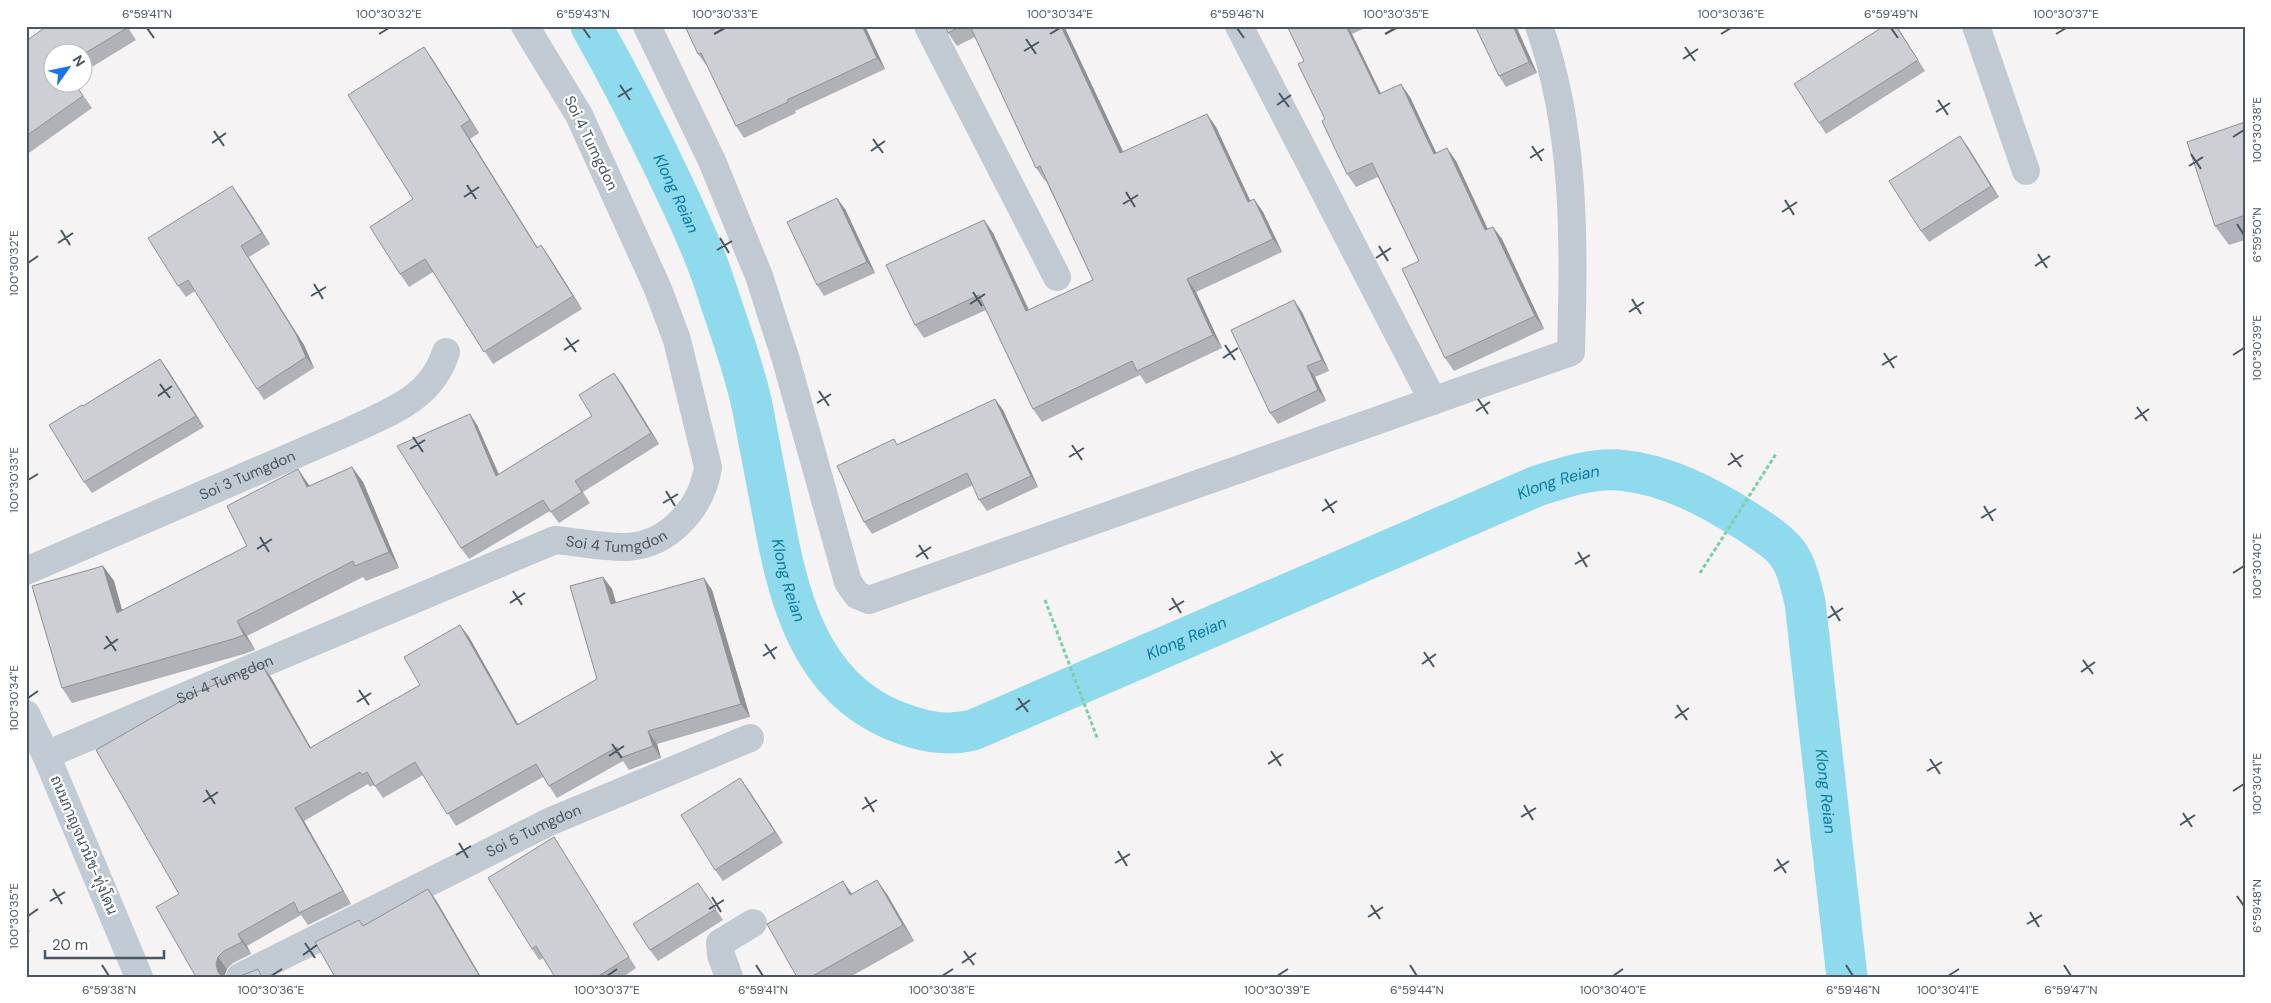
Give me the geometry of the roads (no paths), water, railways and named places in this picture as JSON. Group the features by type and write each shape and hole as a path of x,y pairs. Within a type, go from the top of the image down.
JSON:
{"street":[{"name":"Soi 4 Tumgdon","path":"46,755 555,540 613,547 641,545 654,540 677,526 695,506 706,482 708,467 677,340 655,282 579,115 525,26"},
{"path":"647,26 712,161 759,276 786,360 848,582 852,590 863,599 869,600 1571,352 1574,240 1564,123 1555,76 1539,26"},
{"path":"928,26 1057,277"},
{"path":"1240,26 1433,401"},
{"path":"1976,26 2026,171"},
{"name":"Soi 3 Tumgdon","path":"26,571 350,431 397,408 426,389 442,365 446,352"},
{"name":"ถนนกาญจนวนิช-ทุ่งโดน","path":"26,714 46,755 139,977"},
{"name":"Soi 5 Tumgdon","path":"240,977 549,822 750,738"},
{"path":"729,977 721,956 720,943 729,935 753,923"}],"waterway":[{"name":"Klong Reian","path":"591,26 653,143 710,269 752,405 779,546 795,606 807,635 822,661 841,685 864,704 893,720 923,730 942,733 973,730 1537,486 1577,474 1609,470 1636,472 1654,476 1686,488 1748,522 1783,548 1796,569 1805,602 1847,977"}]}
